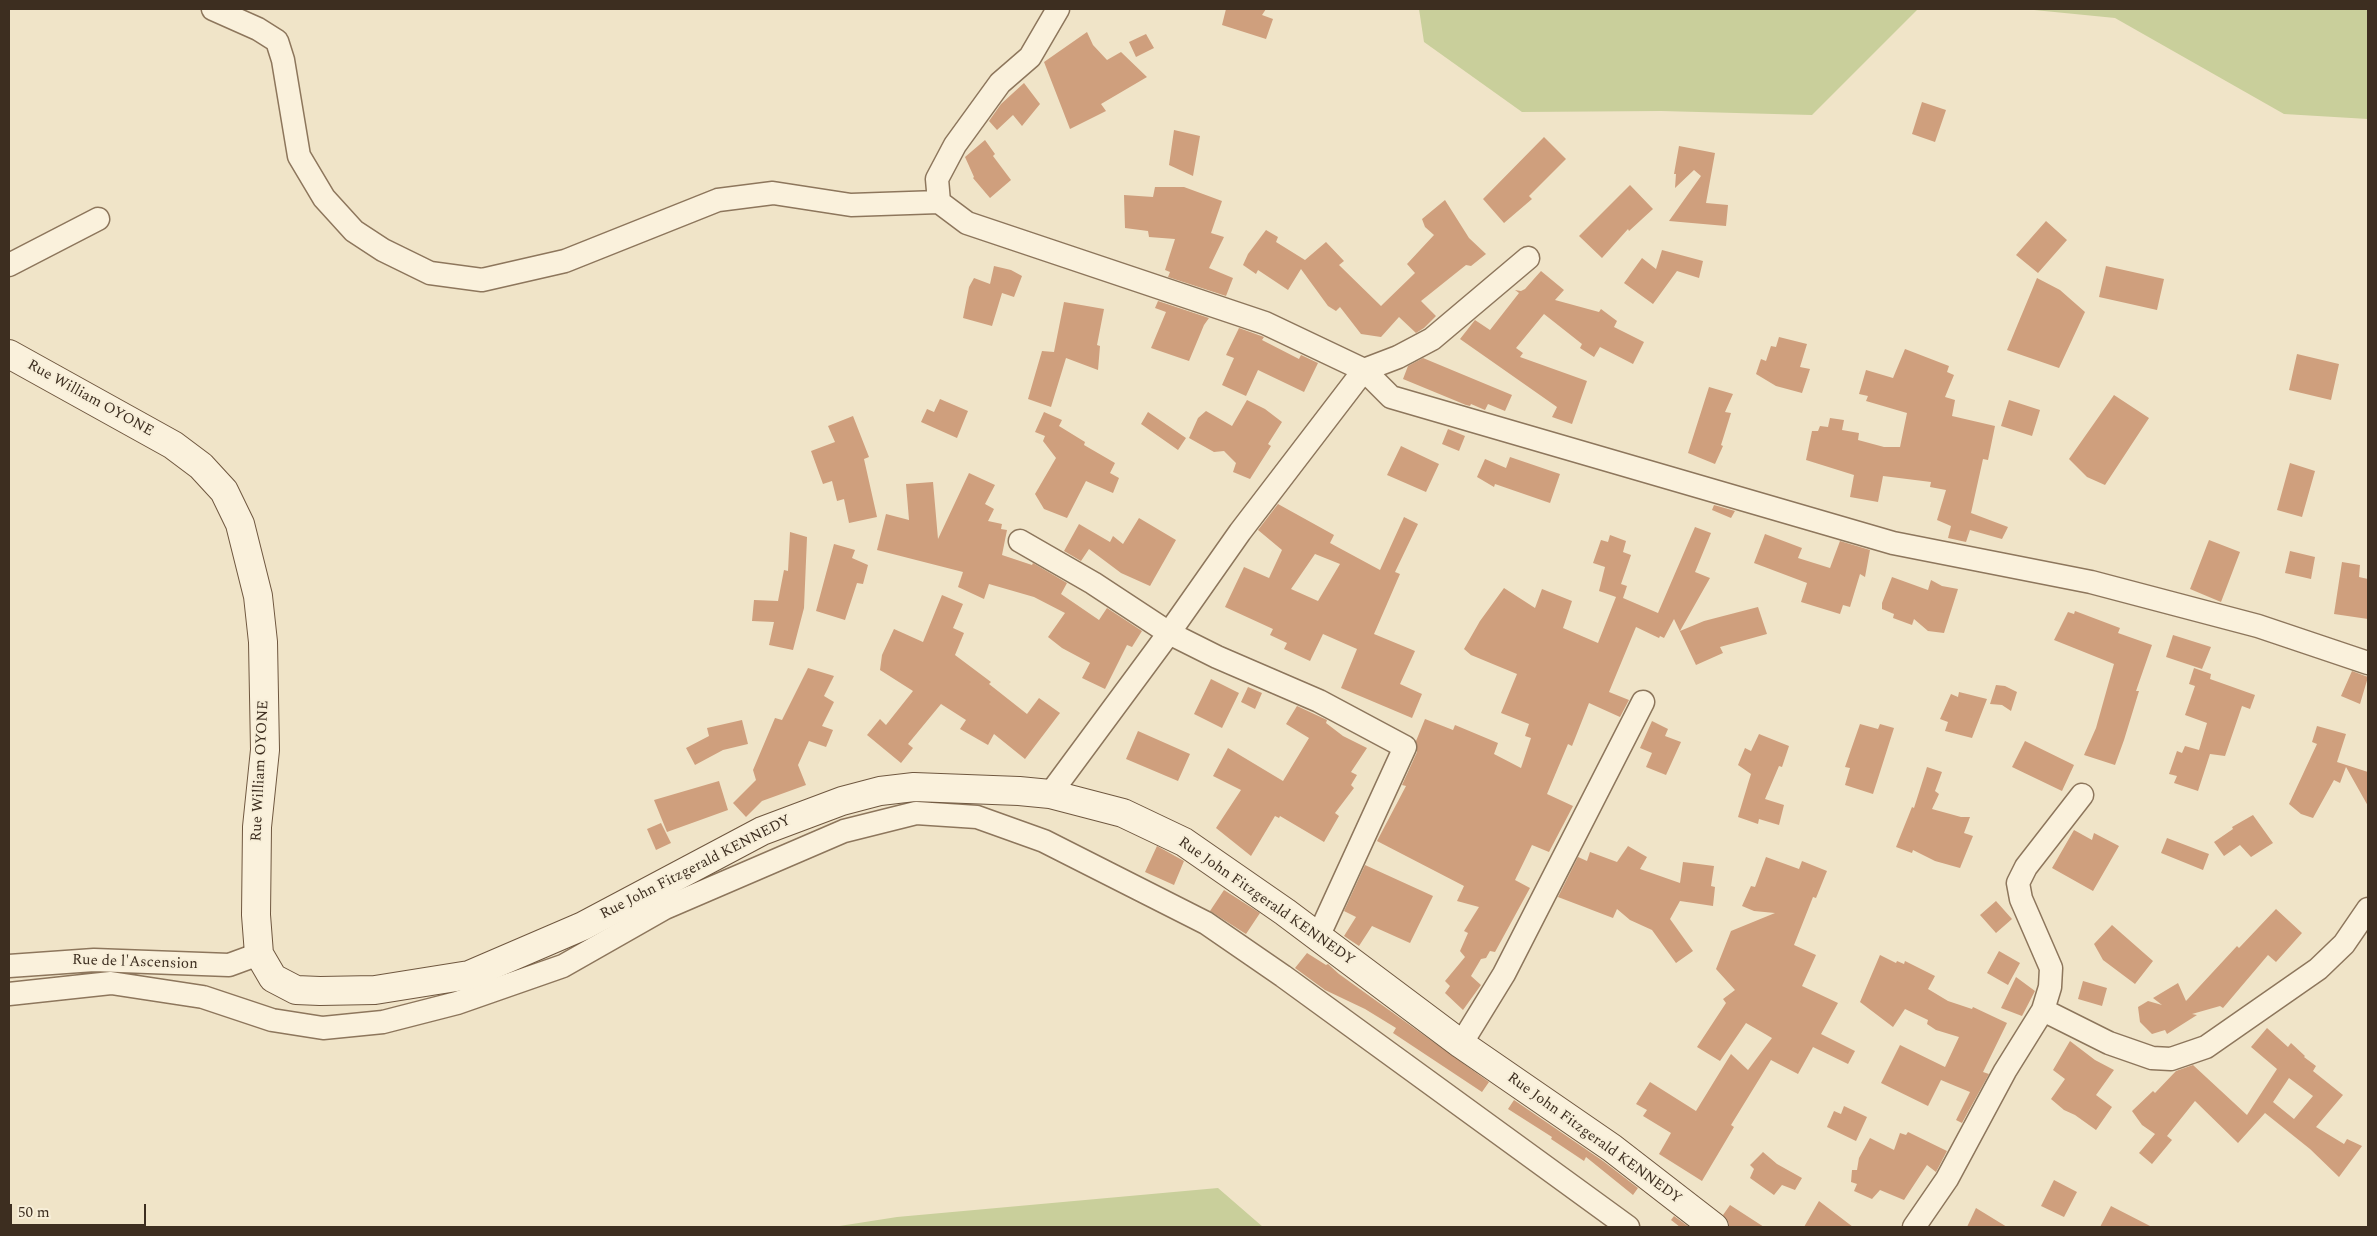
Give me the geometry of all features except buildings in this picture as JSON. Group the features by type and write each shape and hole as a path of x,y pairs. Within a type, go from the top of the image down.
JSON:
{"street":[{"path":"213,9 258,29 277,42 283,60 299,156 324,198 354,231 383,250 430,274 482,280 565,260 718,200 772,194 851,206 939,202 967,223 1264,322 1364,370 1391,397 1893,543 2091,582 2166,600 2258,626 2368,663"},
{"path":"939,202 937,179 955,145 1000,82 1030,57 1058,9"},
{"path":"9,265 98,219"},
{"path":"1050,794 1169,633 1240,532 1364,370 1398,357 1432,339 1528,258"},
{"name":"Rue William OYONE","path":"9,354 173,445 201,466 224,491 240,524 258,596 265,684 265,750 257,850 256,916 259,954"},
{"path":"1020,541 1093,583 1169,633 1217,657 1319,701 1405,747 1318,937"},
{"path":"1461,1044 1504,974 1643,702"},
{"name":"Rue John Fitzgerald KENNEDY","path":"259,954 273,978 296,990 375,990 470,975 583,926 762,831 842,800 880,791 914,787 1019,790 1050,794 1123,813 1184,842 1318,937 1461,1044 1612,1148 1714,1227"},
{"path":"1914,1227 1947,1179 2005,1071 2043,1010 2050,987 2051,968 2021,899 2018,883 2026,867 2082,795"},
{"path":"9,994 111,983 203,997 272,1020 323,1028 383,1022 457,1003 563,966 664,908 844,831 916,813 977,817 1044,841 1206,923 1283,976 1628,1227"},
{"path":"2043,1010 2109,1043 2152,1058 2171,1060 2206,1047 2318,969 2344,944 2368,908"},
{"name":"Rue de l'Ascension","path":"9,965 94,960 229,965 259,954"}],"green space":[{"path":"1419,9 1918,9 1812,115 1661,111 1522,112 1424,42"},
{"path":"2024,9 2368,9 2368,119 2284,114 2115,18"},
{"path":"1218,1188 1263,1227 833,1227 897,1217"}]}
